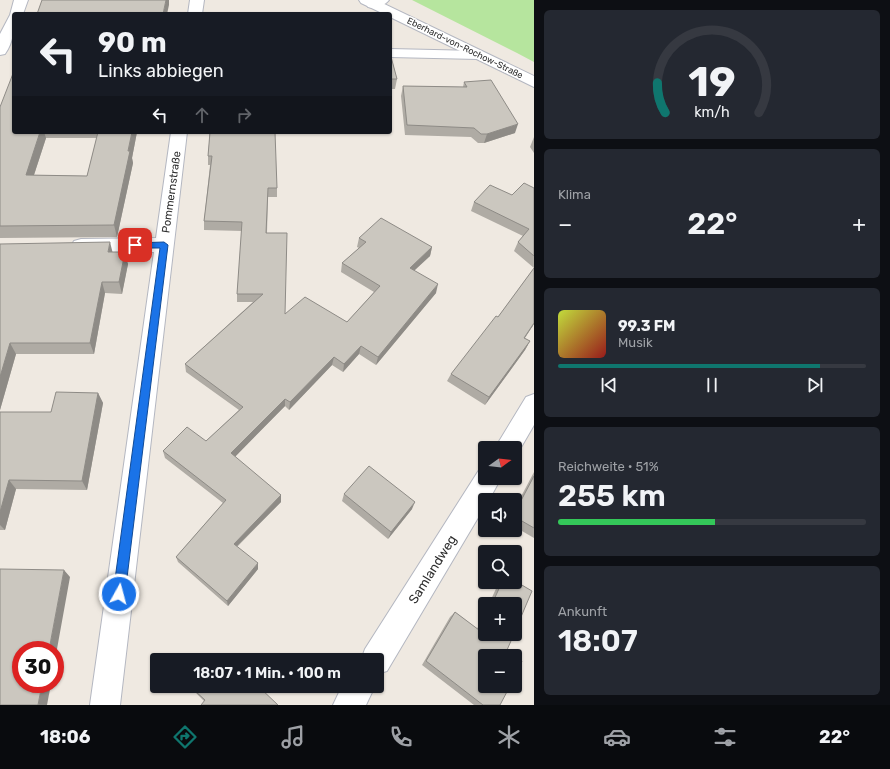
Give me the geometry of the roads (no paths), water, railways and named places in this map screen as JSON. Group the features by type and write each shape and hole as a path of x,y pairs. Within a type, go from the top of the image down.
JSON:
{"street":[{"path":"17,12 22,0"},
{"path":"195,12 197,0"},
{"name":"Eberhard-von-Rochow-Straße","path":"374,1 478,55 534,82"},
{"path":"0,52 12,23"},
{"path":"392,53 478,55"},
{"name":"Pommernstraße","path":"105,705 179,134"},
{"path":"64,246 164,245"},
{"path":"511,441 534,404"},
{"name":"Samlandweg","path":"380,653 484,485"},
{"path":"348,705 356,693"}]}
